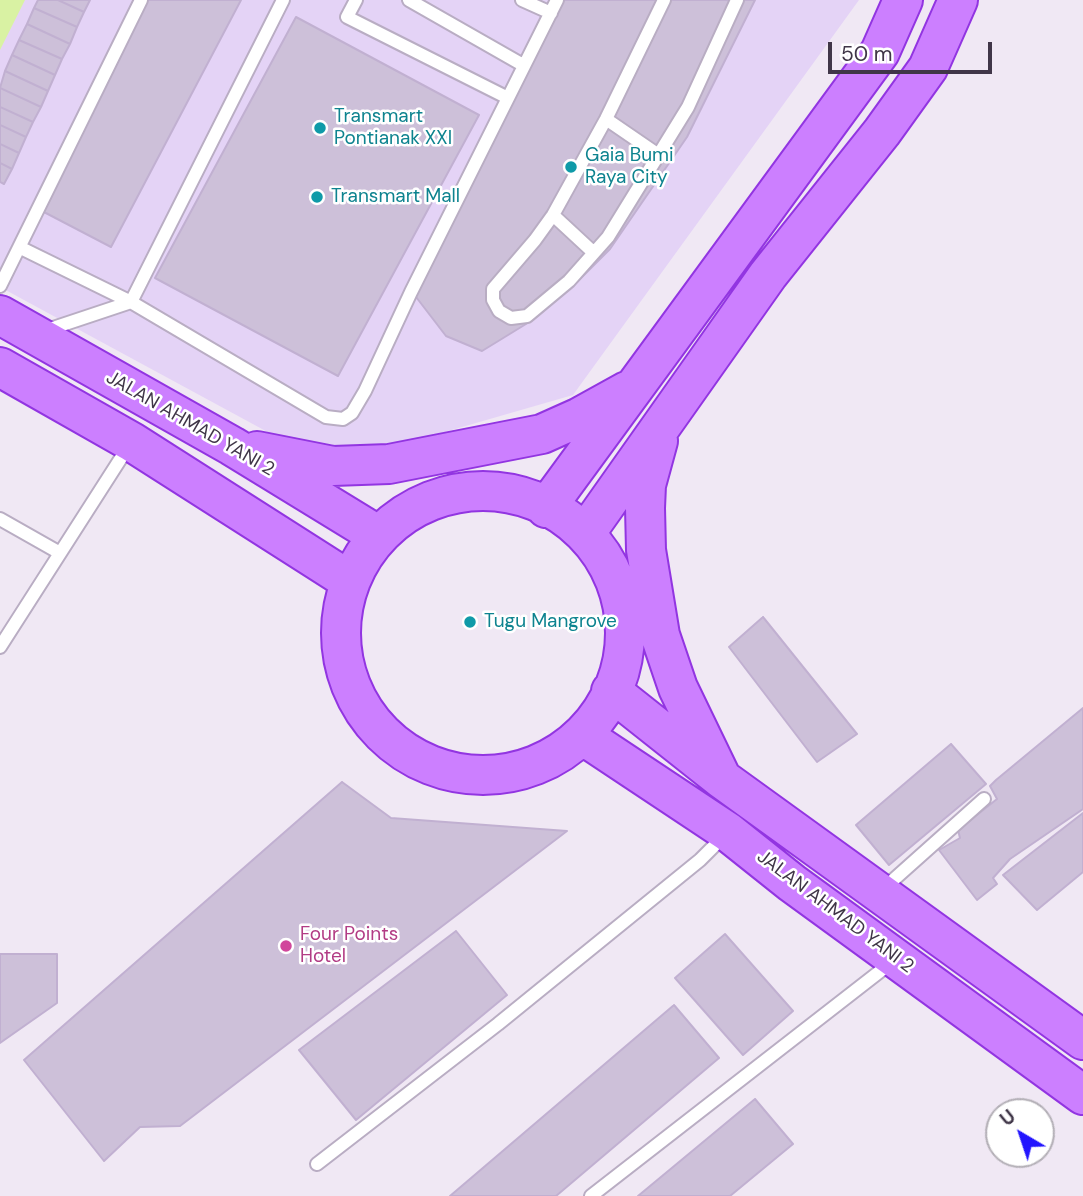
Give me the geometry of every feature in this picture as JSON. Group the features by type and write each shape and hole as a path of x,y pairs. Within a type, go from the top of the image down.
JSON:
{"highway":[{"path":"546,508 595,446 631,388 724,268 880,52 903,0"},
{"path":"585,534 768,275 882,132 928,68 958,0"},
{"name":"JALAN AHMAD YANI 2","path":"0,315 232,446 379,536"},
{"path":"0,367 132,442 350,581"},
{"path":"232,446 333,466 389,464 542,434 580,417 631,388"},
{"path":"664,419 646,485 646,550 653,596 665,657 722,779"},
{"path":"472,490 509,492 546,508 585,534 607,561 622,596 626,634 620,672 604,707 582,735 554,755 522,769 487,775 452,771 419,760 390,741 367,715 350,684 342,650 342,615 350,581 379,536 402,516 436,498 472,490"},
{"name":"JALAN AHMAD YANI 2","path":"611,691 722,779 1083,1041"},
{"name":"JALAN AHMAD YANI 2","path":"582,735 728,832 1083,1095"}],"lane":[{"path":"0,286 141,0"},
{"path":"34,334 131,302 283,0"},
{"path":"356,0 347,17 508,98"},
{"path":"409,0 523,65"},
{"path":"522,0 551,13"},
{"path":"21,248 131,302 326,417 343,419 352,413 365,391 411,292 557,0"},
{"path":"664,0 606,119 552,215 535,240 493,289 493,300 499,311 511,318 527,316 569,281 594,253 660,156 688,107 737,0"},
{"path":"606,119 660,156"},
{"path":"552,215 594,253"},
{"path":"0,647 132,442"},
{"path":"0,519 60,553"},
{"path":"879,893 984,799"},
{"path":"317,1164 519,1007 700,860 728,832"},
{"path":"591,1196 896,958"}],"shaded area":[{"path":"0,0 859,0 573,395 372,453 310,455 0,287"},
{"path":"0,0 25,0 0,50"}],"building":[{"path":"38,0 58,0 84,12 77,27 34,8"},
{"path":"58,0 90,0 84,12"},
{"path":"142,0 241,0 111,247 42,211"},
{"name":"Gaia Bumi Raya City","path":"556,0 755,0 687,137 610,249 577,282 526,324 482,351 446,336 413,293"},
{"path":"34,8 77,27 70,44 27,24"},
{"name":"Transmart Mall","path":"296,17 479,115 338,376 155,278"},
{"path":"27,24 70,44 62,59 19,40"},
{"path":"19,40 62,59 55,75 12,55"},
{"path":"12,55 55,75 48,91 5,71"},
{"path":"5,71 48,91 41,107 0,88"},
{"path":"0,88 41,107 33,122 0,107"},
{"path":"0,107 33,122 26,137 0,125"},
{"path":"0,125 26,137 19,153 0,144"},
{"path":"0,144 19,153 12,169 0,163"},
{"path":"0,163 12,169 4,184 0,182"},
{"path":"763,617 857,734 817,762 729,647"},
{"path":"1083,708 1083,809 1010,859 993,878 997,884 977,900 939,850 960,838 958,830 997,799 990,786 996,780"},
{"path":"951,744 986,784 889,865 856,825"},
{"name":"Four Points Hotel","path":"342,782 391,818 567,831 180,1126 140,1127 104,1161 24,1060"},
{"path":"1083,813 1083,872 1037,910 1003,875"},
{"path":"456,931 507,995 356,1120 299,1050"},
{"path":"725,934 793,1011 743,1055 675,978"},
{"path":"0,954 57,954 57,1003 0,1043"},
{"path":"674,1005 719,1058 556,1196 450,1196"},
{"path":"755,1099 793,1144 730,1196 638,1196"}],"place":[{"name":"Transmart Pontianak XXI","path":"320,128"},
{"name":"Gaia Bumi Raya City","path":"571,167"},
{"name":"Transmart Mall","path":"317,197"},
{"name":"Tugu Mangrove","path":"470,622"},
{"name":"Four Points Hotel","path":"286,946"}]}
